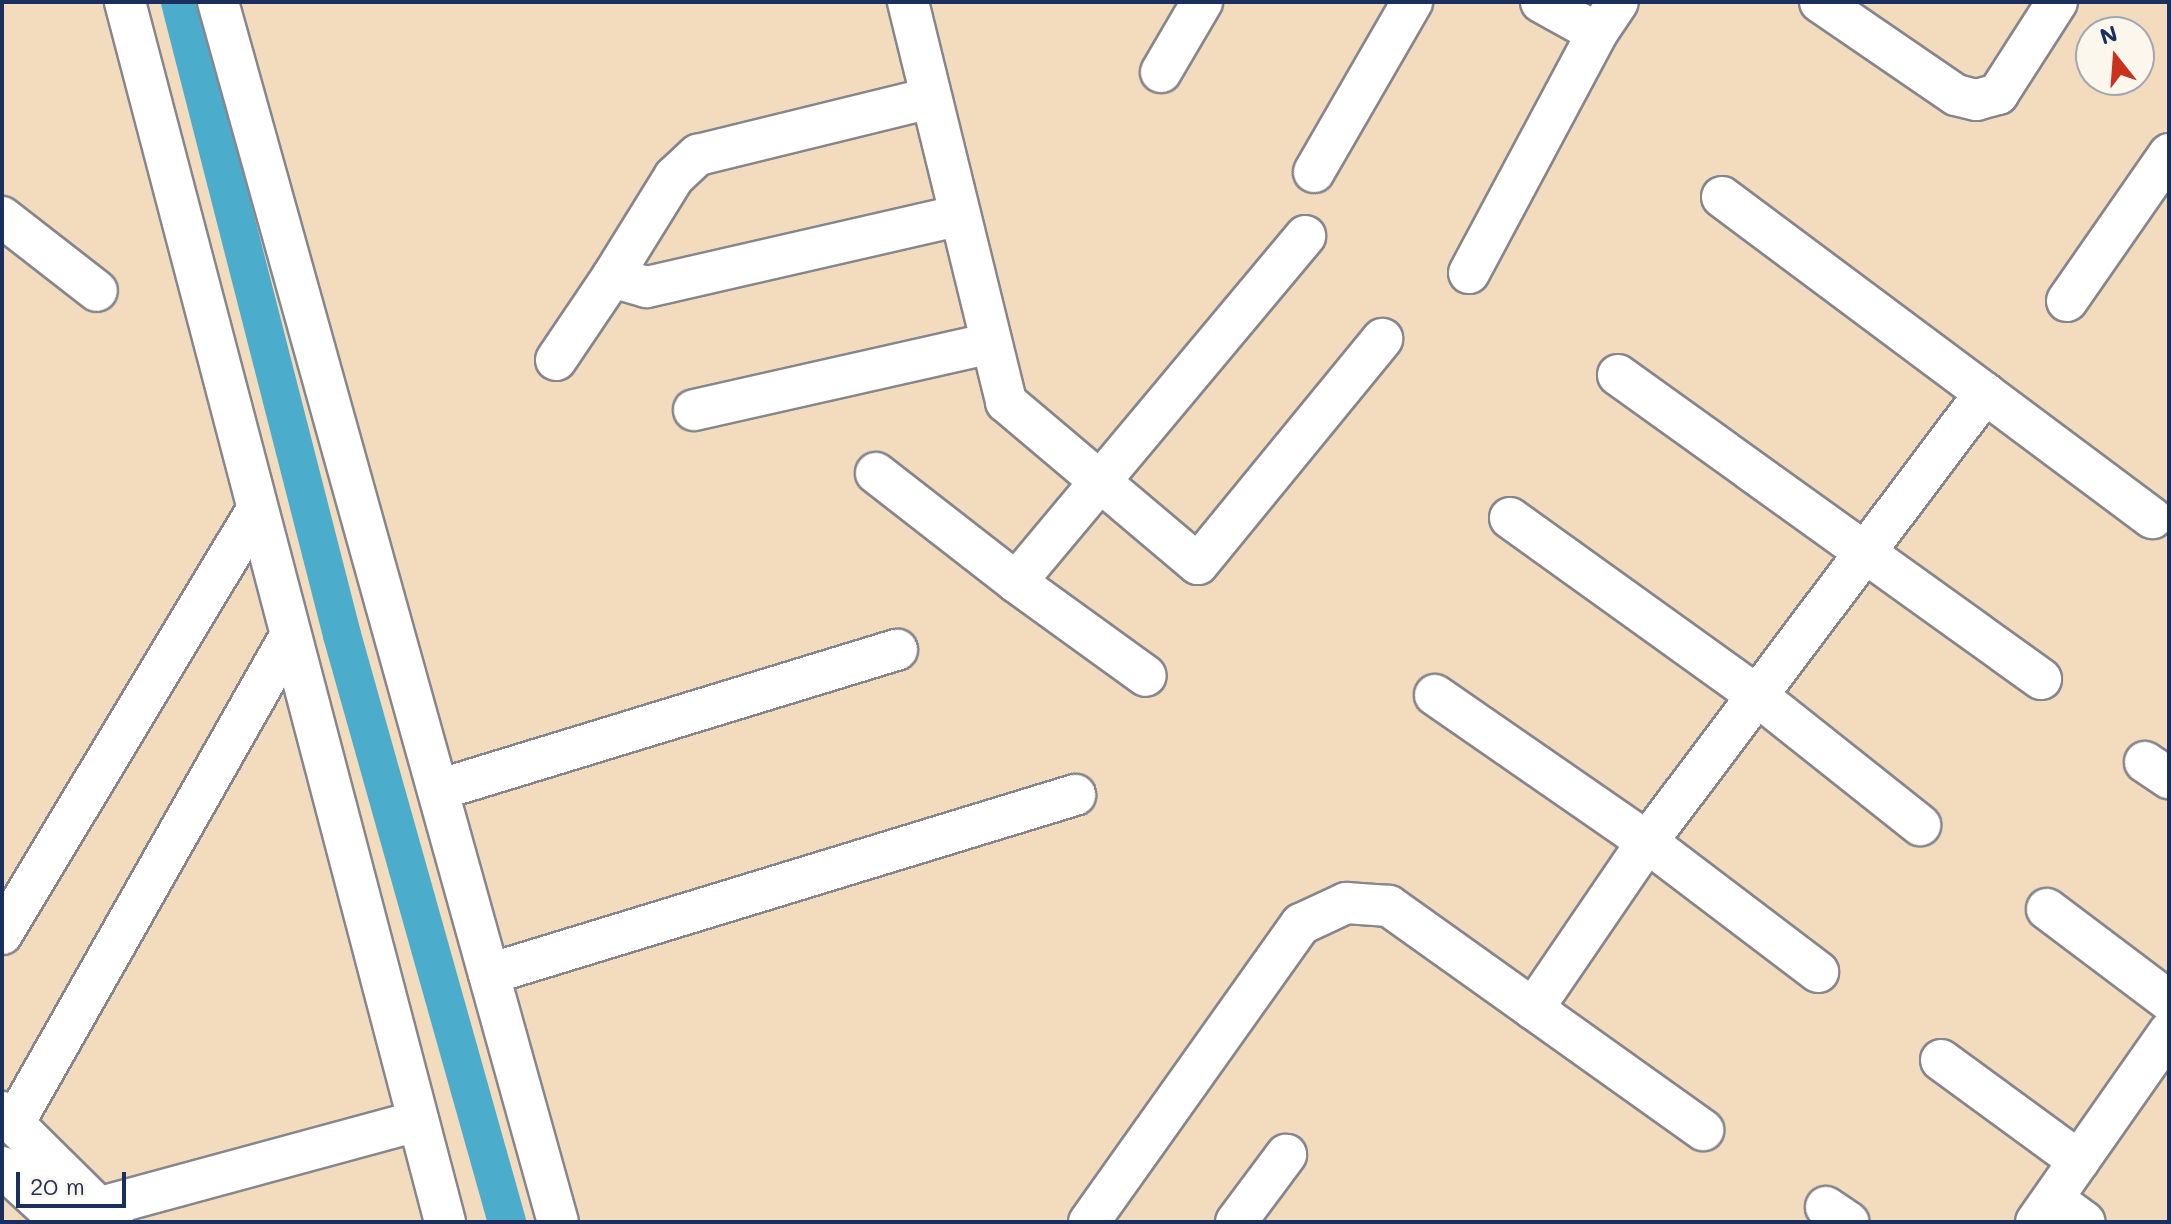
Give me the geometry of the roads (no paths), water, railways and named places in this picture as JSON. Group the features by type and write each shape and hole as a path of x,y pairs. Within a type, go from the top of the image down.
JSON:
{"street":[{"path":"125,2 289,638 445,1222"},
{"path":"218,2 558,1222"},
{"path":"908,2 956,216 1006,402 1198,564 1382,339"},
{"path":"1161,72 1202,2"},
{"path":"1314,172 1412,2"},
{"path":"1469,273 1607,18 1541,2"},
{"path":"1843,8 1956,95 1976,100 1998,94 2057,2"},
{"path":"556,360 674,177 698,155 930,98"},
{"path":"2067,301 2169,154"},
{"path":"1722,197 2152,518"},
{"path":"612,277 647,287 956,216"},
{"path":"2,217 97,291"},
{"path":"1016,582 1305,236"},
{"path":"694,410 988,344"},
{"path":"1618,375 2041,679"},
{"path":"1533,1009 1647,842 1985,393"},
{"path":"876,473 1016,582 1146,676"},
{"path":"2,934 256,511"},
{"path":"1510,518 1759,697 1920,825"},
{"path":"90,1217 8,1117 289,638"},
{"path":"438,790 897,650"},
{"path":"1435,695 1647,842 1818,972"},
{"path":"489,974 1075,795"},
{"path":"1089,1222 1301,924 1346,903 1389,906 1703,1130"},
{"path":"2047,909 2169,1001"},
{"path":"2085,1222 2045,1210 2169,1032"},
{"path":"1941,1060 2079,1161"},
{"path":"2,1167 90,1217 418,1121"},
{"path":"1236,1222 1286,1155"}],"waterway":[{"path":"180,2 342,635 507,1222"}]}
